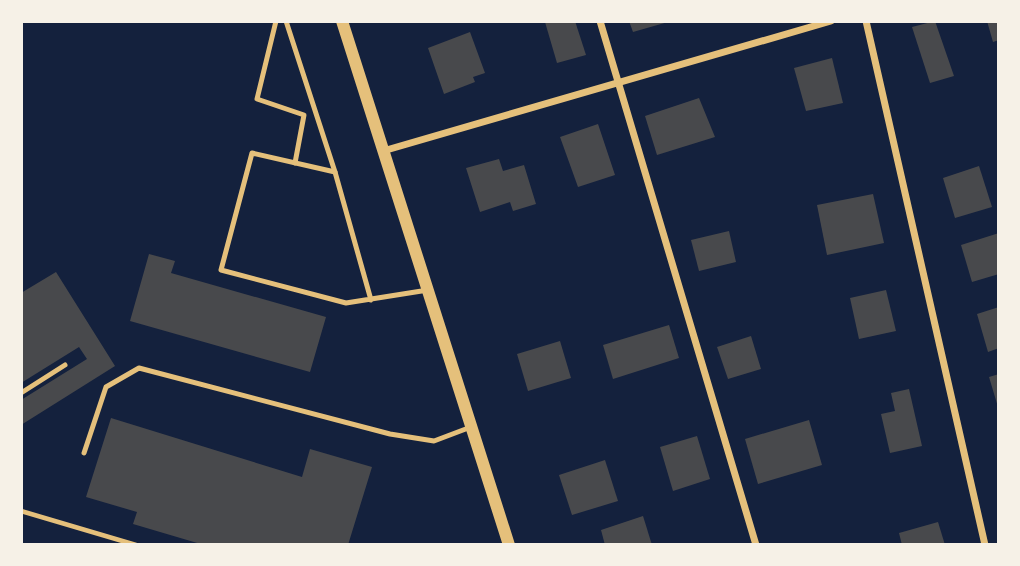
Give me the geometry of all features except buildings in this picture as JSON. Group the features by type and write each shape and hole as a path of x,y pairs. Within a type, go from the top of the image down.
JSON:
{"street":[{"path":"342,21 509,545"},
{"path":"600,21 756,545"},
{"path":"383,151 831,21"},
{"path":"866,21 985,545"}],"lane":[{"path":"276,21 257,99 304,114 295,163"},
{"path":"286,21 335,172 371,300"},
{"path":"335,172 252,153 221,270 346,303 428,290"},
{"path":"21,393 65,365"},
{"path":"84,453 107,387 139,368 390,434 434,441 471,427"}],"path":[{"path":"21,511 136,545"}]}
